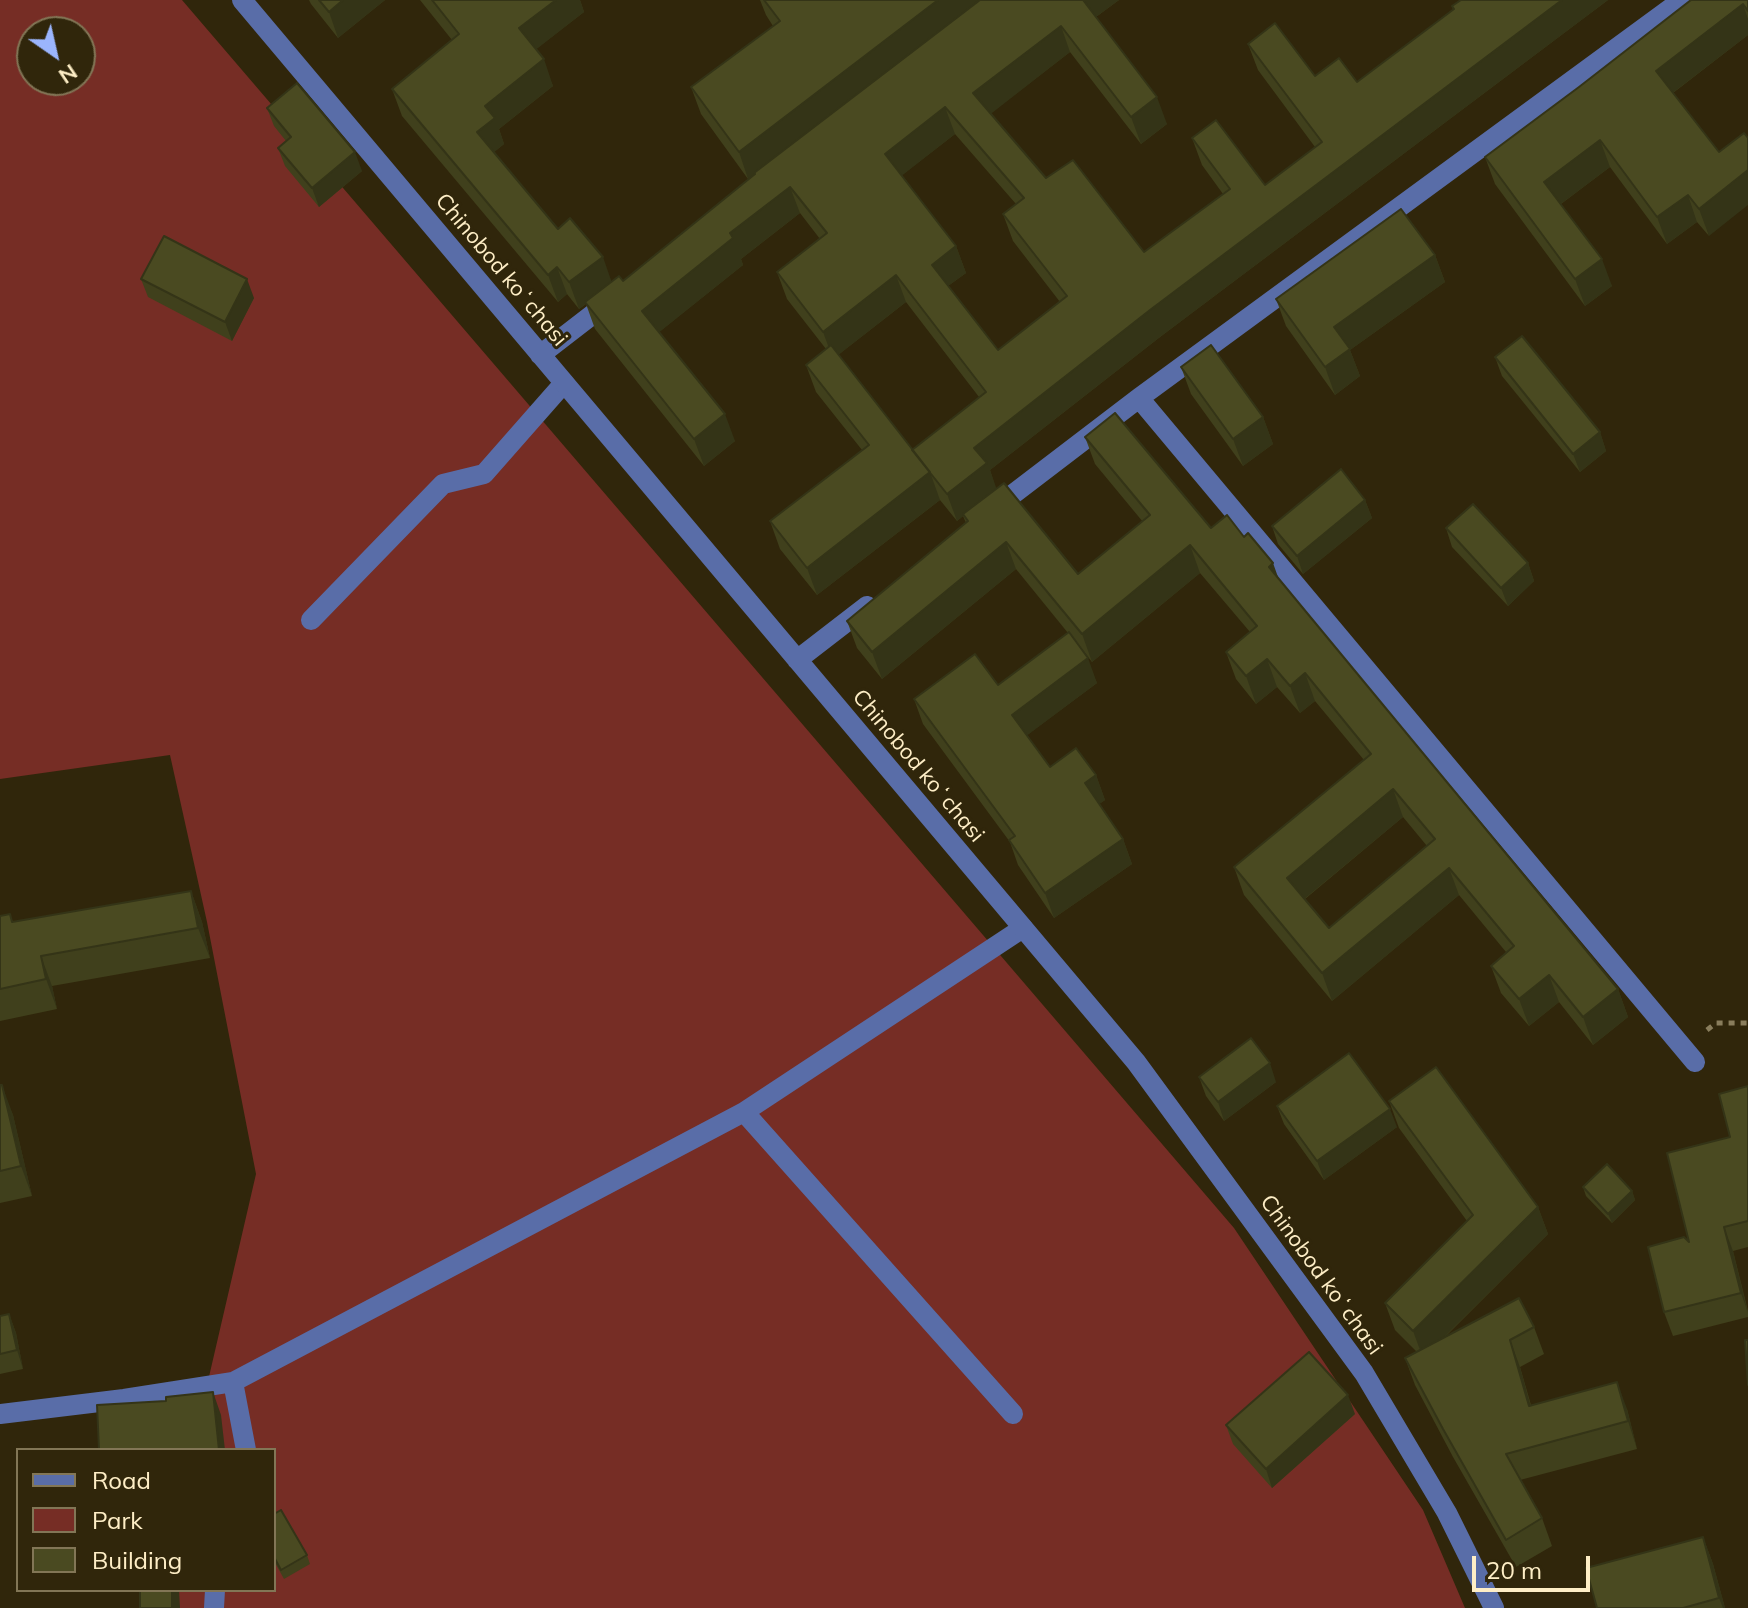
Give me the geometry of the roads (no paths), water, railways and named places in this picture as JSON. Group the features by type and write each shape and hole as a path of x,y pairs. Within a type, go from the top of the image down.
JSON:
{"street":[{"path":"974,524 1139,398 1682,0"},
{"name":"Chinobod koʻchasi","path":"251,3 540,355 1136,1062 1364,1373 1447,1513 1494,1608"},
{"path":"540,355 628,287"},
{"path":"311,620 443,484 484,474 564,383"},
{"path":"1139,398 1689,1055"},
{"path":"797,660 886,592"},
{"path":"0,1414 233,1382 744,1112 1023,928"},
{"path":"744,1112 1013,1414"},
{"path":"233,1382 246,1448"}]}
